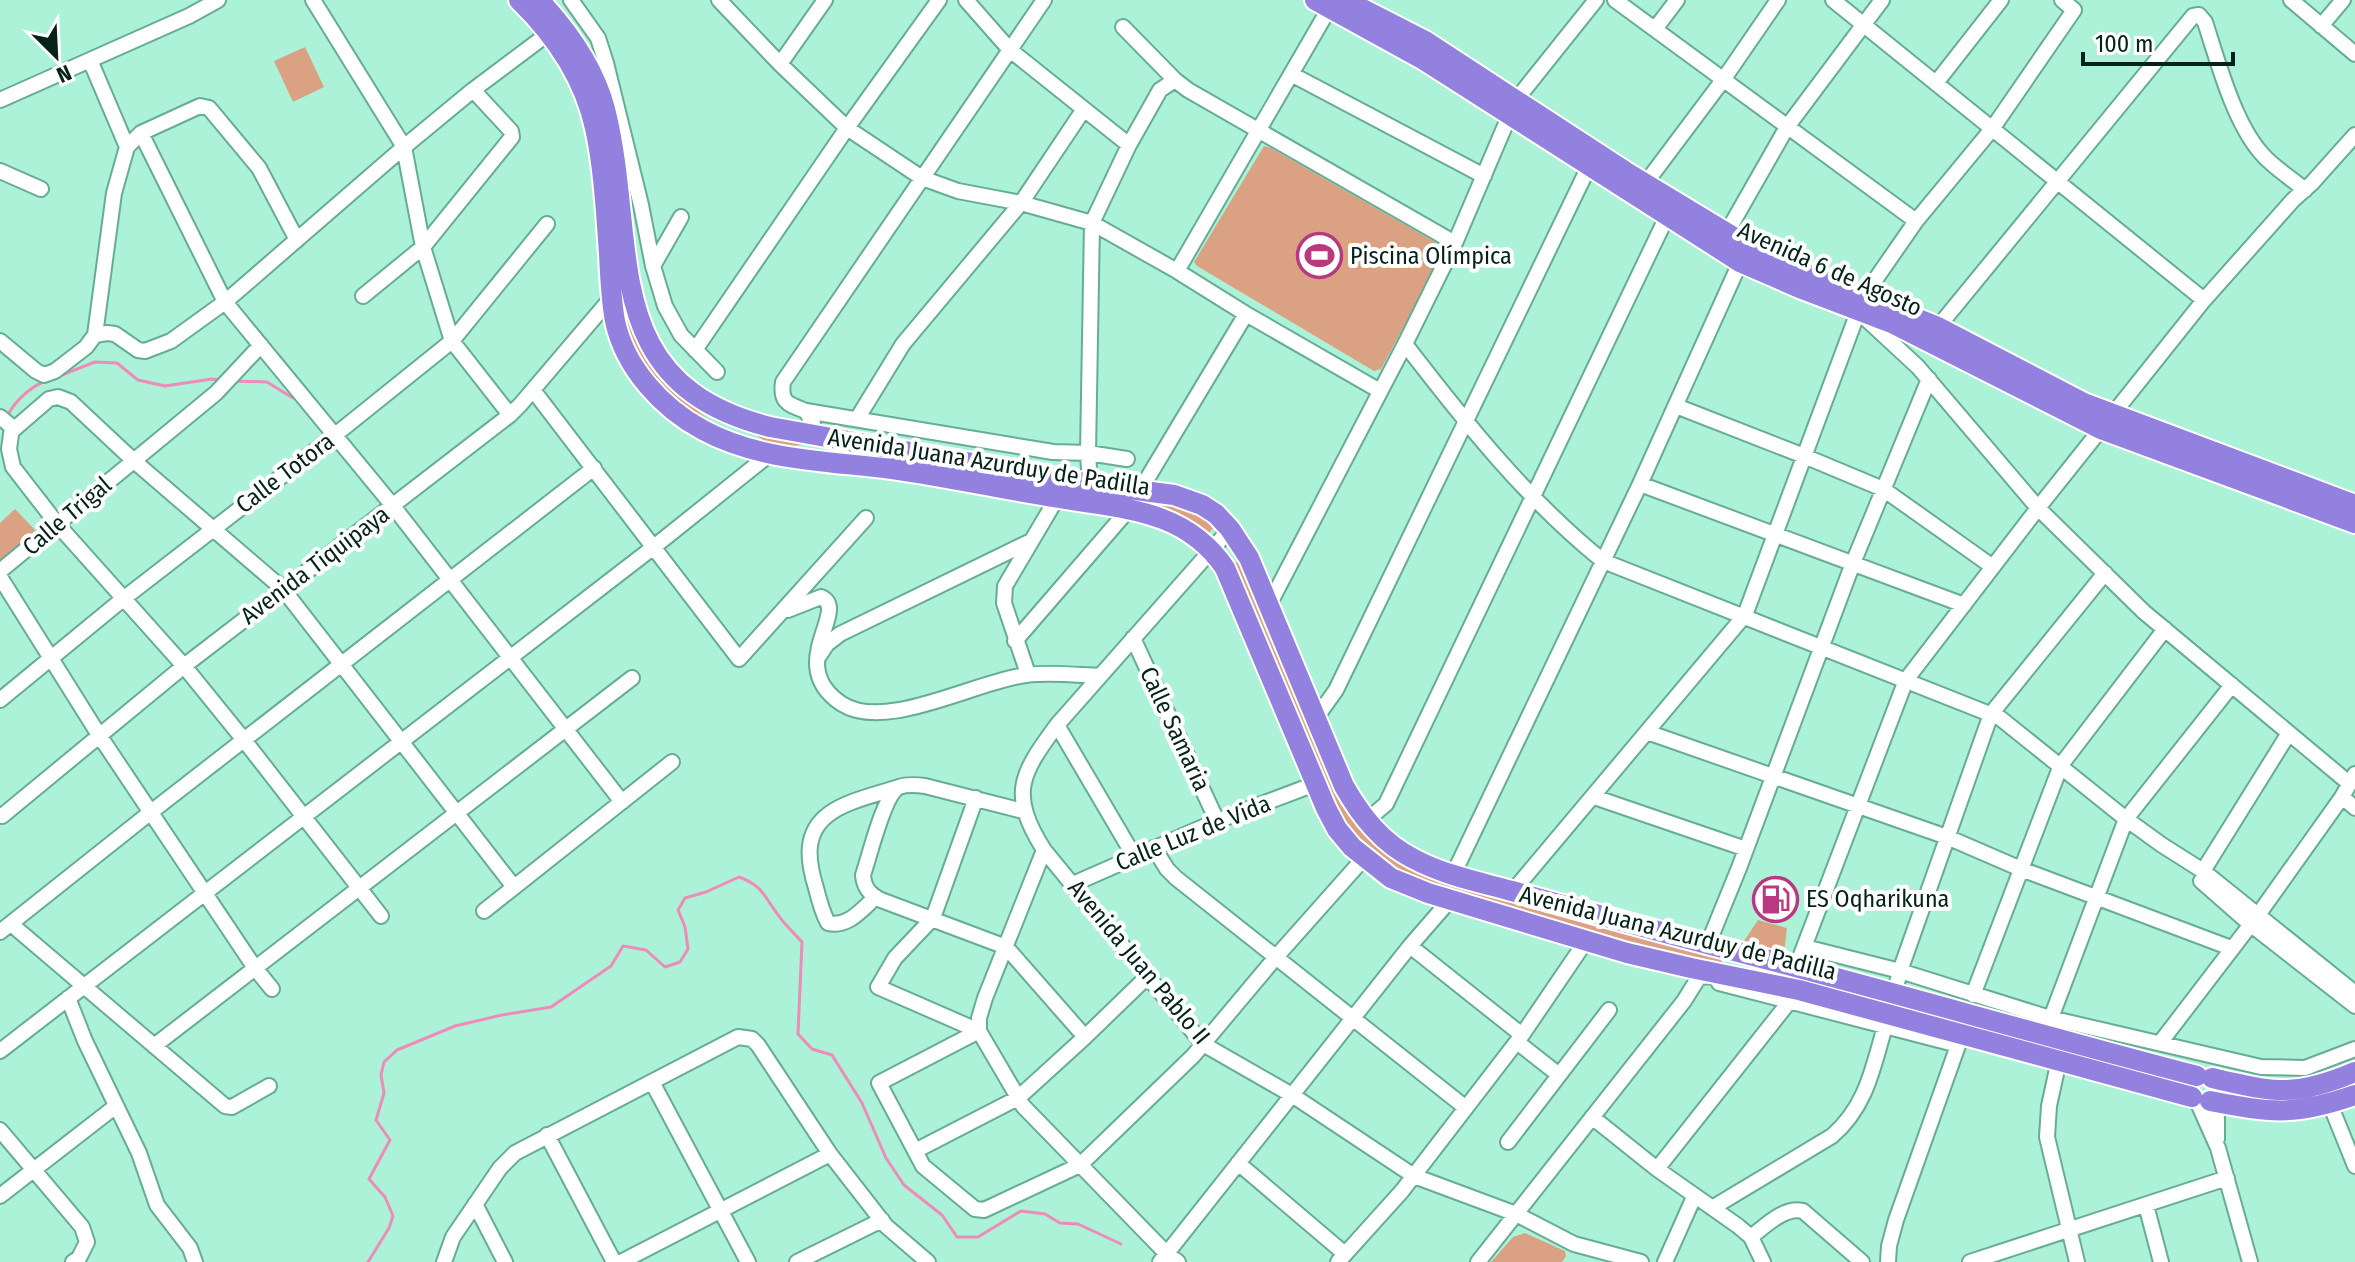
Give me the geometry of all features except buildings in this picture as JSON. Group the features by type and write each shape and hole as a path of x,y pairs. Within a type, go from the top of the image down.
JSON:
{"highway":[{"name":"Avenida Juana Azurduy de Padilla","path":"519,0 549,33 582,85 595,128 615,322 635,368 660,399 704,431 770,454 895,470 1129,509 1176,524 1200,539 1213,550 1234,589 1315,784 1337,829 1364,858 1391,878 1450,900 1586,941 1691,968 1772,984 1794,996 1961,1039 2206,1092 2314,1088 2355,1072"},
{"name":"Avenida Juana Azurduy de Padilla","path":"539,0 573,40 604,107 636,313 650,346 671,373 689,390 714,406 770,427 1090,484 1174,495 1202,505 1216,514 1249,558 1344,786 1366,821 1402,853 1453,875 1616,921 1894,995 2048,1027 2257,1110 2305,1110 2355,1095"},
{"name":"Avenida 6 de Agosto","path":"1338,4 1424,60 1513,107 1670,209 1802,289 1938,327 2084,403 2107,422"},
{"name":"Avenida 6 de Agosto","path":"1593,159 1645,184 1670,209 1726,234 1744,254"},
{"name":"Avenida 6 de Agosto","path":"1860,303 1894,324 2107,422 2246,472 2355,505"},
{"path":"689,390 709,415 756,438 770,454 805,446 877,453 896,448"},
{"name":"Avenida 6 de Agosto","path":"2246,472 2355,523"},
{"path":"1727,975 1734,951"},
{"path":"1772,984 1787,965"}],"street":[{"path":"0,100 189,16 218,0"},
{"path":"313,0 404,147 423,247 452,341 510,415"},
{"path":"571,0 598,38 606,63 665,306 681,335 717,372"},
{"path":"719,0 847,128 922,178 958,191 1021,203 1092,223 1380,391"},
{"path":"780,64 825,0"},
{"path":"695,350 939,0"},
{"path":"966,0 1010,50 1129,145"},
{"path":"1044,0 783,382 781,394 785,401 806,411 1053,452 1127,459"},
{"path":"1269,605 1455,243 1513,107 1596,0"},
{"path":"1615,0 1916,221"},
{"path":"1655,29 1677,0"},
{"path":"1645,184 1778,0"},
{"path":"1833,0 2204,300"},
{"path":"1726,234 1787,127 1882,0"},
{"path":"1936,83 2001,0"},
{"path":"1513,891 1745,615 1860,303 1916,221 1992,129 2074,10 2062,0"},
{"path":"2291,0 2355,54"},
{"path":"2321,26 2343,0"},
{"path":"1177,271 1291,74 1338,4"},
{"path":"1938,327 2193,16 2199,15 2205,22 2227,87 2244,126 2262,154 2305,190"},
{"path":"1123,27 1175,80 1455,243"},
{"path":"95,335 115,334 138,350 145,351 171,341 225,302 404,147 549,33"},
{"path":"90,60 127,147"},
{"path":"1291,74 1484,176"},
{"path":"1090,484 1092,223 1129,145 1160,90 1175,80"},
{"path":"363,296 423,247 512,137 511,131 473,90"},
{"path":"0,341 44,375 55,371 86,347 95,335 114,193 127,147 141,133 200,106 209,108 259,168 297,240"},
{"path":"857,419 903,344 1021,203 1084,109"},
{"path":"141,133 225,302 393,506 622,802"},
{"path":"1787,965 1805,947 1906,680 2204,300 2355,135"},
{"path":"1316,718 1336,690 1593,159"},
{"path":"0,171 41,189"},
{"path":"1366,821 1386,804 1670,209"},
{"path":"653,266 681,217"},
{"name":"Calle Totora","path":"0,700 123,599 452,341 547,224"},
{"path":"1453,875 1640,484 1744,254"},
{"name":"Avenida Tiquipaya","path":"2,816 184,666 510,415 612,297"},
{"path":"1860,303 2038,508 2165,629 2349,785 2355,808"},
{"path":"1015,641 1129,509 1246,314"},
{"path":"1405,344 1466,423 1533,498 1603,561 2000,718 2254,919 2355,1006"},
{"name":"Calle Trigal","path":"0,574 216,393 261,345"},
{"path":"1708,944 1853,563 1929,379"},
{"path":"533,390 739,659 866,518"},
{"path":"12,431 49,399 58,397 71,402 134,461 283,589 514,887"},
{"path":"1676,406 1883,489 1993,567"},
{"path":"806,411 813,424 812,435"},
{"path":"0,417 6,420 12,431 9,449 13,467 58,525 184,666 381,916"},
{"path":"0,1051 770,454"},
{"path":"269,1086 232,1107 225,1106 84,987 5,928 594,468"},
{"path":"1640,484 1964,605"},
{"path":"1028,674 1004,603 1005,586 1057,498"},
{"path":"876,897 848,921 838,926 828,923 808,863 809,844 820,823 830,813 912,785 1023,811 1022,793 1028,770 1057,725 1230,529"},
{"path":"816,660 827,644 840,634 1031,541"},
{"path":"1894,995 1991,714 2105,573"},
{"path":"0,574 99,735 272,989"},
{"path":"781,613 813,599 821,597 827,600 831,607 830,616 817,648 819,677 826,690 855,711 878,713 910,708 998,680 1028,674 1100,676"},
{"path":"1973,995 2061,765 2165,629"},
{"name":"Calle Samaria","path":"1133,638 1217,821"},
{"path":"154,1046 632,678"},
{"path":"2048,1027 2126,819 2232,685"},
{"path":"1057,725 1134,856"},
{"path":"1647,732 1947,837 2021,869 2231,948"},
{"path":"2203,871 2289,733"},
{"path":"484,911 672,762"},
{"name":"Calle Luz de Vida","path":"1073,884 1217,821 1315,784"},
{"path":"2160,1043 2254,919 2349,785"},
{"path":"899,787 889,798 863,875 866,889 876,897 1006,947 1085,1037"},
{"path":"1594,797 1746,849"},
{"path":"976,798 933,918 895,958 878,987 979,1031"},
{"name":"Avenida Juan Pablo II","path":"1023,811 1044,850 1203,1044 1292,1095 1414,1176 1516,1214 1574,1244 1641,1262"},
{"path":"2162,845 2203,871 2254,919 2355,993"},
{"path":"1154,848 1176,878 1466,1108"},
{"path":"1044,850 985,998 979,1031 1023,1106 1168,1259 1238,1163 1450,900"},
{"path":"979,1031 879,1083 923,1166 975,1209 984,1210 1080,1165 1203,1044 1364,858"},
{"path":"1238,1163 1341,1258 1414,1176 1520,1038 1586,941"},
{"path":"1410,946 1520,1038 1559,1075"},
{"path":"1805,947 1900,971 1973,995 2048,1027 2160,1043 2261,1067 2305,1068 2355,1049"},
{"path":"1699,977 1727,975"},
{"path":"915,1151 1018,1098 1147,977"},
{"path":"1699,977 1794,996 1885,1026 1961,1039 1896,1220 1888,1262"},
{"path":"1478,1262 1684,1001 1699,977"},
{"path":"1657,1169 1794,996"},
{"path":"68,998 139,1153 157,1205 190,1248 195,1262"},
{"path":"1508,1142 1609,1010"},
{"path":"1712,1208 1832,1136 1844,1125 1864,1096 1885,1026"},
{"path":"444,1262 453,1237 500,1168 515,1153 731,1039 744,1037 752,1039 763,1051 830,1154 882,1220 919,1259"},
{"path":"2059,1060 2049,1106 2047,1137 2077,1262"},
{"path":"652,1082 748,1262"},
{"path":"2206,1092 2218,1148 2250,1262"},
{"path":"2330,1104 2355,1166"},
{"path":"0,1196 116,1106"},
{"path":"1592,1117 1694,1197 1751,1237 1763,1262"},
{"path":"0,1130 82,1227 87,1242 73,1262"},
{"path":"547,1135 614,1262"},
{"path":"621,1262 830,1154"},
{"path":"1970,1262 2001,1257 2069,1230 2227,1178"},
{"path":"1665,1262 1694,1197"},
{"path":"475,1204 505,1262"},
{"path":"2146,1205 2161,1262"},
{"path":"1751,1237 1795,1209 1803,1211 1862,1262"},
{"path":"797,1262 882,1220"}],"shaded area":[{"path":"305,47 324,87 293,102 274,61"},
{"name":"Piscina Olímpica","path":"1264,146 1442,246 1444,251 1381,369 1374,371 1194,262"},
{"path":"616,210 623,276 685,397 709,420 755,443 692,417 640,365 621,318"},
{"path":"715,417 816,444 782,448 772,446 753,433"},
{"path":"1150,500 1179,504 1213,522 1214,527 1210,532 1203,532 1149,505"},
{"path":"15,509 35,530 0,562 0,523"},
{"path":"1230,561 1241,563 1286,667 1389,851 1726,956 1723,965 1635,946 1432,885 1383,863 1343,825"},
{"path":"1758,920 1787,928 1784,953 1742,944"},
{"path":"1800,976 2179,1079 2178,1086 1799,980"},
{"path":"1525,1233 1565,1251 1562,1262 1491,1262 1513,1237"}],"waterway":[{"path":"59,376 95,362 117,363 138,380 165,386 222,380"},
{"path":"9,413 24,394 45,381"},
{"path":"233,381 267,382 293,398"},
{"path":"368,1262 393,1216 385,1197 369,1179 390,1140 376,1120 384,1093 381,1075 384,1062 397,1050 455,1026 551,1007 611,966 623,946 646,950 665,967 680,962 688,949 685,927 678,910 685,898 739,877 761,891 802,942 798,1034 812,1049 832,1055 862,1103 886,1158 904,1185 942,1215 957,1237 978,1237 1021,1211 1045,1214 1060,1223 1078,1224 1121,1244"}],"place":[{"name":"Piscina Olímpica","path":"1319,256"},
{"name":"ES Oqharikuna","path":"1775,899"}]}
